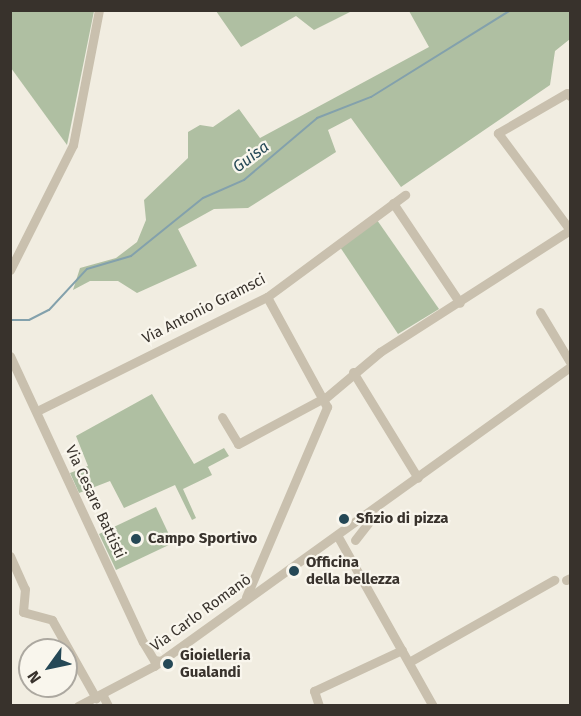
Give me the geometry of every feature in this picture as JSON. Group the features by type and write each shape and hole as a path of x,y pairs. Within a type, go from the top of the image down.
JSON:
{"street":[{"path":"10,270 73,145 99,10"},
{"path":"222,417 238,444 322,399 353,372 570,230 498,133 567,93 570,96"},
{"name":"Via Antonio Gramsci","path":"37,411 267,297 405,195"},
{"path":"393,203 460,303"},
{"path":"246,597 324,417 322,399 267,297"},
{"path":"540,312 570,362"},
{"name":"Via Cesare Battisti","path":"10,356 155,663"},
{"name":"Via Carlo Romanò","path":"78,705 99,696 155,663 246,597 566,375 570,368"},
{"path":"353,372 418,478"},
{"path":"355,540 380,505"},
{"path":"351,559 355,540 354,523"},
{"path":"337,535 433,705"},
{"path":"10,556 26,593 23,612 52,620 99,696 108,705"},
{"path":"409,662 554,580"},
{"path":"319,705 314,691 402,650"}],"green space":[{"path":"10,11 94,11 67,145 11,68"},
{"path":"216,11 352,11 314,30 296,16 241,47"},
{"path":"409,11 570,11 570,39 555,51 550,85 401,187 351,118 328,130 336,152 248,208 214,209 178,229 197,266 137,293 118,281 90,281 73,290 80,268 116,258 137,242 146,220 144,200 188,158 188,132 200,125 213,127 239,109 260,138 429,47"},
{"path":"377,220 439,309 398,334 340,247"},
{"path":"152,394 194,464 224,448 229,456 208,467 212,475 183,489 196,518 192,520 175,485 124,508 110,481 79,493 70,473 88,466 76,436"},
{"name":"Campo Sportivo","path":"156,507 173,543 116,570 99,534"}],"waterway":[{"name":"Guisa","path":"10,320 29,320 49,310 87,269 131,256 203,198 244,180 317,118 371,97 511,10"}],"place":[{"name":"Sfizio di pizza","path":"344,519"},
{"name":"Campo Sportivo","path":"136,539"},
{"name":"Officina della bellezza","path":"294,571"},
{"name":"Gioielleria Gualandi","path":"168,664"}]}
